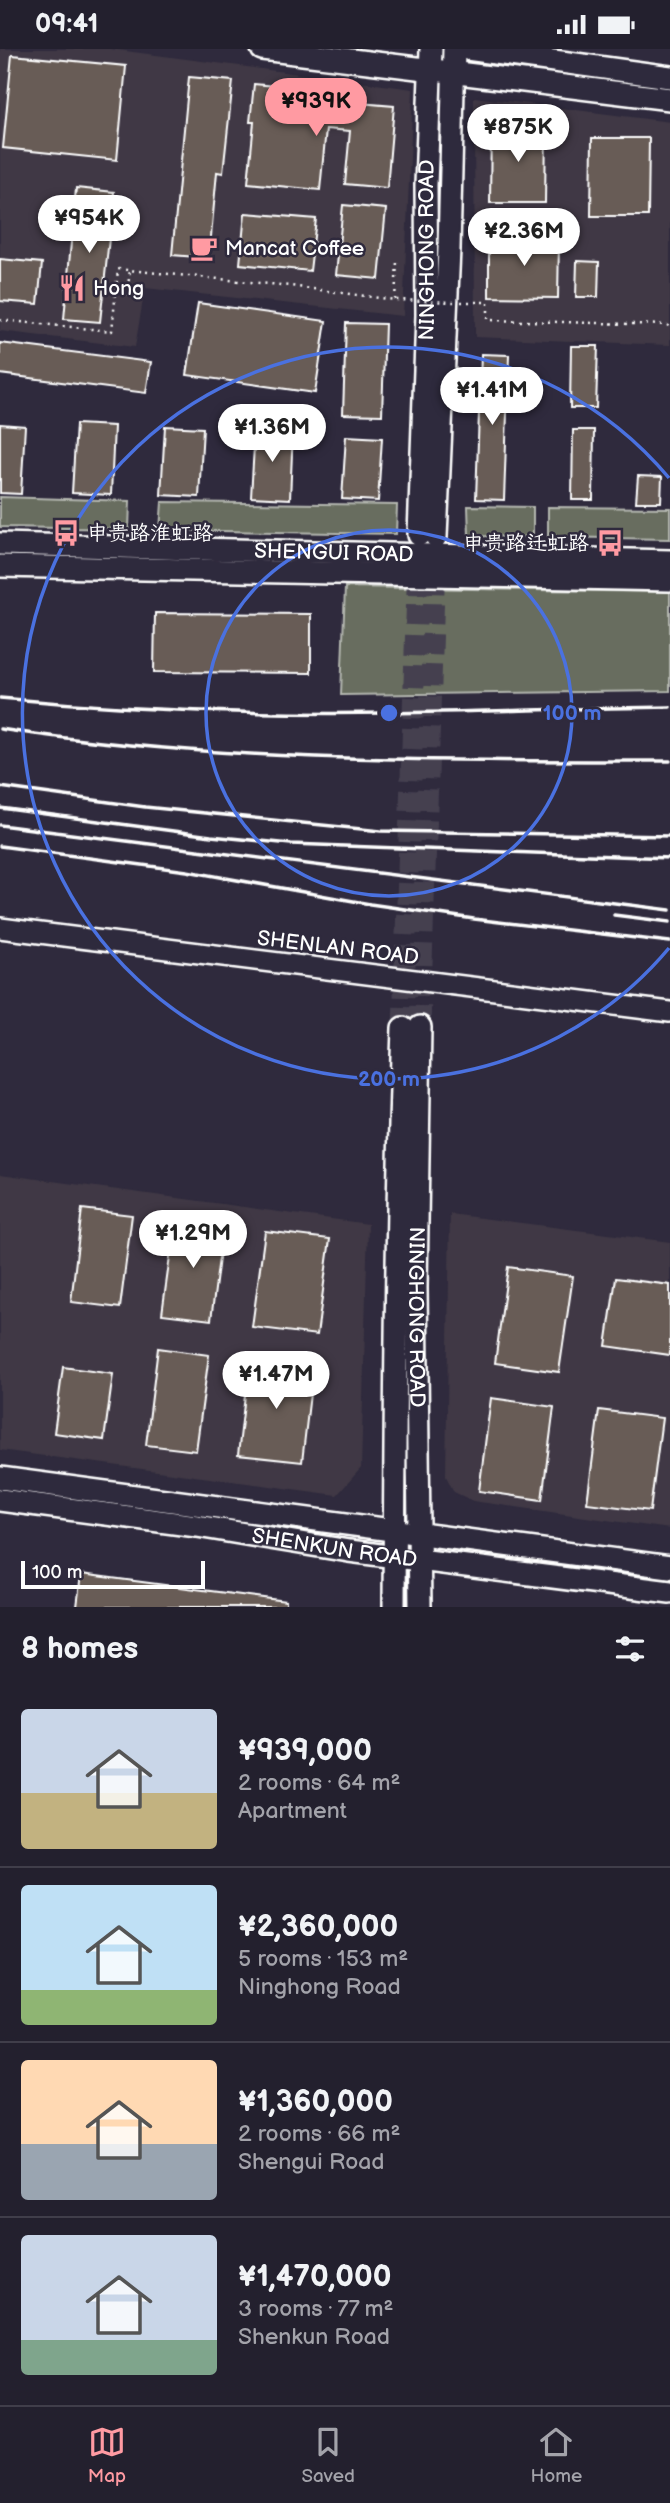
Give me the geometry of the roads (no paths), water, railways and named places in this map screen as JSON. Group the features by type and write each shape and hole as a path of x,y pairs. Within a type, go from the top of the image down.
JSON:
{"main road":[{"path":"262,49 670,99"},
{"name":"NINGHONG ROAD","path":"431,49 426,185 427,536 449,249 454,49"},
{"path":"467,49 670,77"},
{"name":"SHENGUI ROAD","path":"0,544 670,561"},
{"name":"SHENGUI ROAD","path":"0,566 670,580"},
{"name":"NINGHONG ROAD","path":"394,1607 398,1199 412,1028 420,1607"},
{"name":"SHENKUN ROAD","path":"0,1478 670,1567"},
{"name":"SHENKUN ROAD","path":"0,1500 197,1526 420,1560 670,1592"}],"street":[{"name":"SHENLAN ROAD","path":"0,928 670,1011"}],"tunnel":[{"path":"420,1027 435,557"},
{"path":"403,1028 418,558"}],"railway":[{"path":"0,698 145,709 291,713 670,707"},
{"path":"0,729 83,740 250,754 418,760 670,761"},
{"path":"0,787 145,807 381,831 670,836"},
{"path":"0,808 291,844 670,858"},
{"path":"0,825 670,910"},
{"path":"0,846 187,871 370,904 474,919 670,942"},
{"path":"614,915 670,922"}],"place":[{"name":"Mancat Coffee","path":"204,248"},
{"name":"Hong","path":"72,288"},
{"name":"申贵路淮虹路","path":"66,533"},
{"name":"申贵路迁虹路","path":"610,543"}]}
